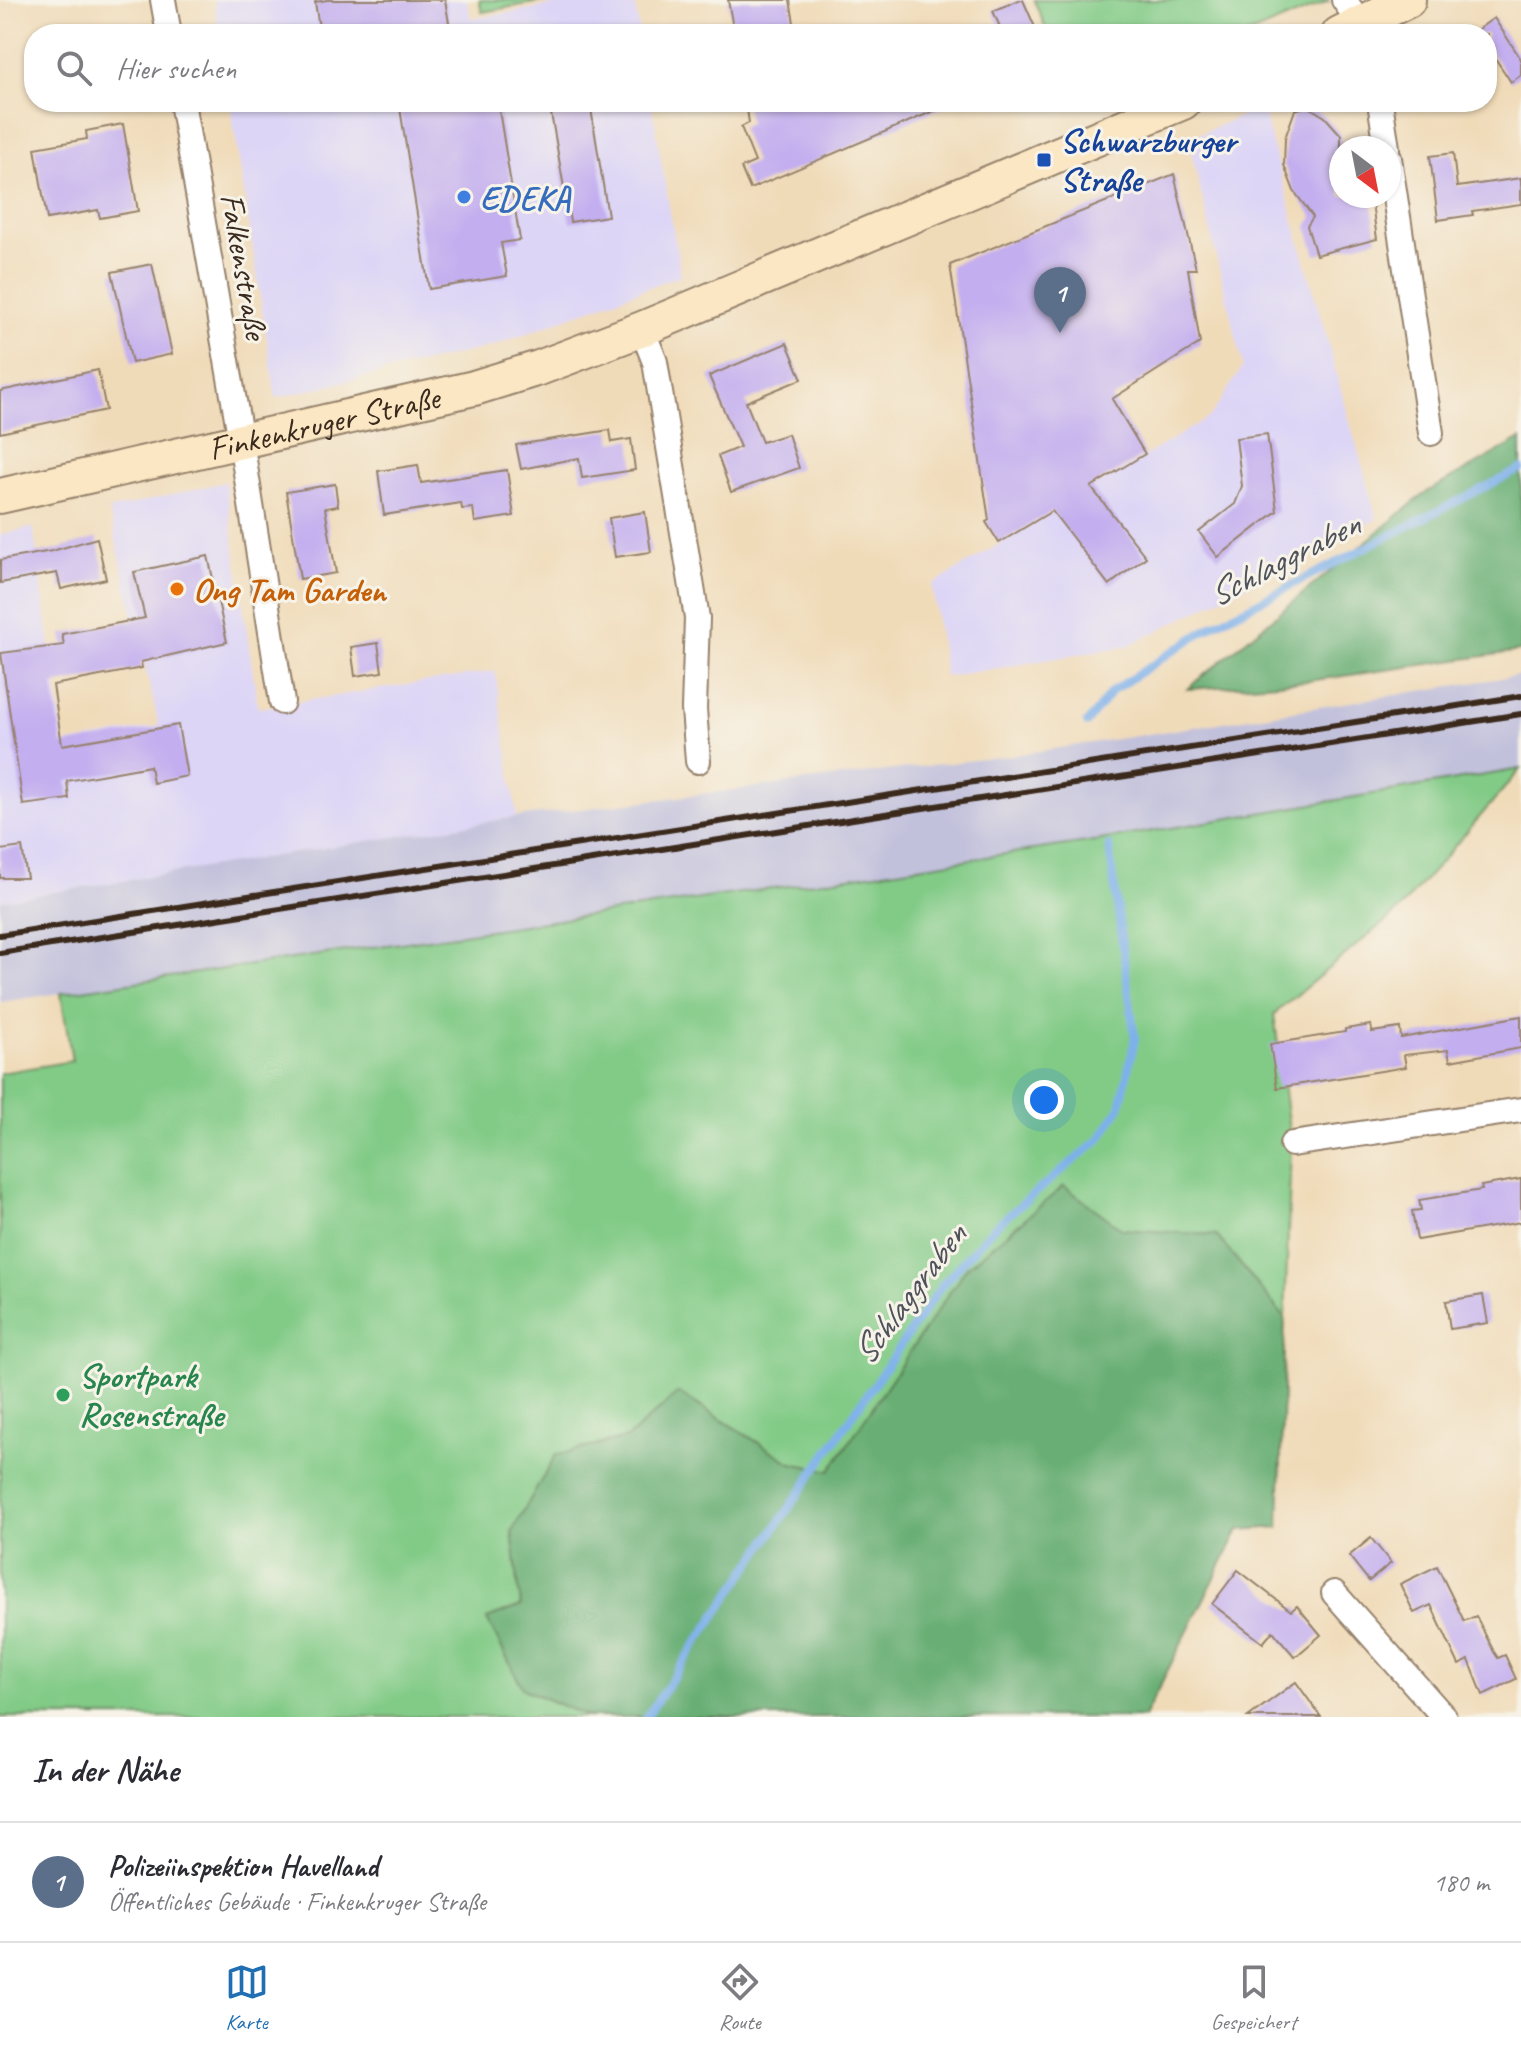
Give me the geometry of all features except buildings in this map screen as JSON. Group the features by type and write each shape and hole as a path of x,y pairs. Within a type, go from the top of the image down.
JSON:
{"street":[{"path":"163,0 167,24"},
{"path":"1352,23 1408,0"},
{"name":"Falkenstraße","path":"184,112 241,441 282,702"},
{"name":"Finkenkruger Straße","path":"0,496 474,388 539,368 642,329 1159,112"},
{"path":"1382,112 1385,136"},
{"path":"1397,208 1431,433"},
{"path":"642,329 655,362 697,618 694,709 698,761"},
{"path":"1292,1144 1521,1110"},
{"path":"1334,1593 1444,1717"}],"shaded area":[{"path":"214,0 467,0 471,19 584,0 634,0 638,24 218,24"},
{"path":"232,112 653,112 681,275 493,346 276,398"},
{"path":"1250,112 1263,112 1377,519 1128,646 945,677 932,585 1211,416 1243,366 1188,139"},
{"path":"225,482 258,708 495,671 517,817 0,901 0,535 33,527 64,744 159,726 109,510"},
{"path":"1521,675 1521,769 1094,841 0,1002 0,901 517,817 1015,755"}],"green space":[{"path":"479,0 551,0 482,12"},
{"path":"1034,0 1329,1 1274,24 1044,24"},
{"path":"1521,439 1521,651 1308,681 1187,689 1425,493"},
{"path":"1521,769 1400,909 1274,1014 1291,1145 1285,1318 1216,1235 1122,1230 1064,1186 966,1268 830,1471 791,1463 679,1393 627,1438 556,1455 512,1531 521,1606 487,1619 523,1689 589,1717 0,1717 0,1073 72,1061 61,993 1094,841"},
{"path":"1064,1186 1122,1229 1216,1235 1285,1318 1279,1527 1239,1530 1144,1717 589,1717 523,1689 487,1619 521,1606 512,1531 556,1455 627,1438 678,1393 791,1463 830,1471 966,1268"}],"waterway":[{"name":"Schlaggraben","path":"1087,723 1112,691 1213,625 1521,469"},
{"name":"Schlaggraben","path":"646,1717 942,1285 994,1227 1100,1139 1120,1107 1135,1039 1109,846"}],"railway":[{"path":"0,935 1521,696"},
{"path":"0,953 1521,714"}],"place":[{"name":"Schwarzburger Straße","path":"1044,160"},
{"name":"EDEKA","path":"464,197"},
{"name":"Polizeiinspektion Havelland","path":"1060,333"},
{"name":"Ong Tam Garden","path":"177,589"},
{"name":"Sportpark Rosenstraße","path":"63,1395"}]}
